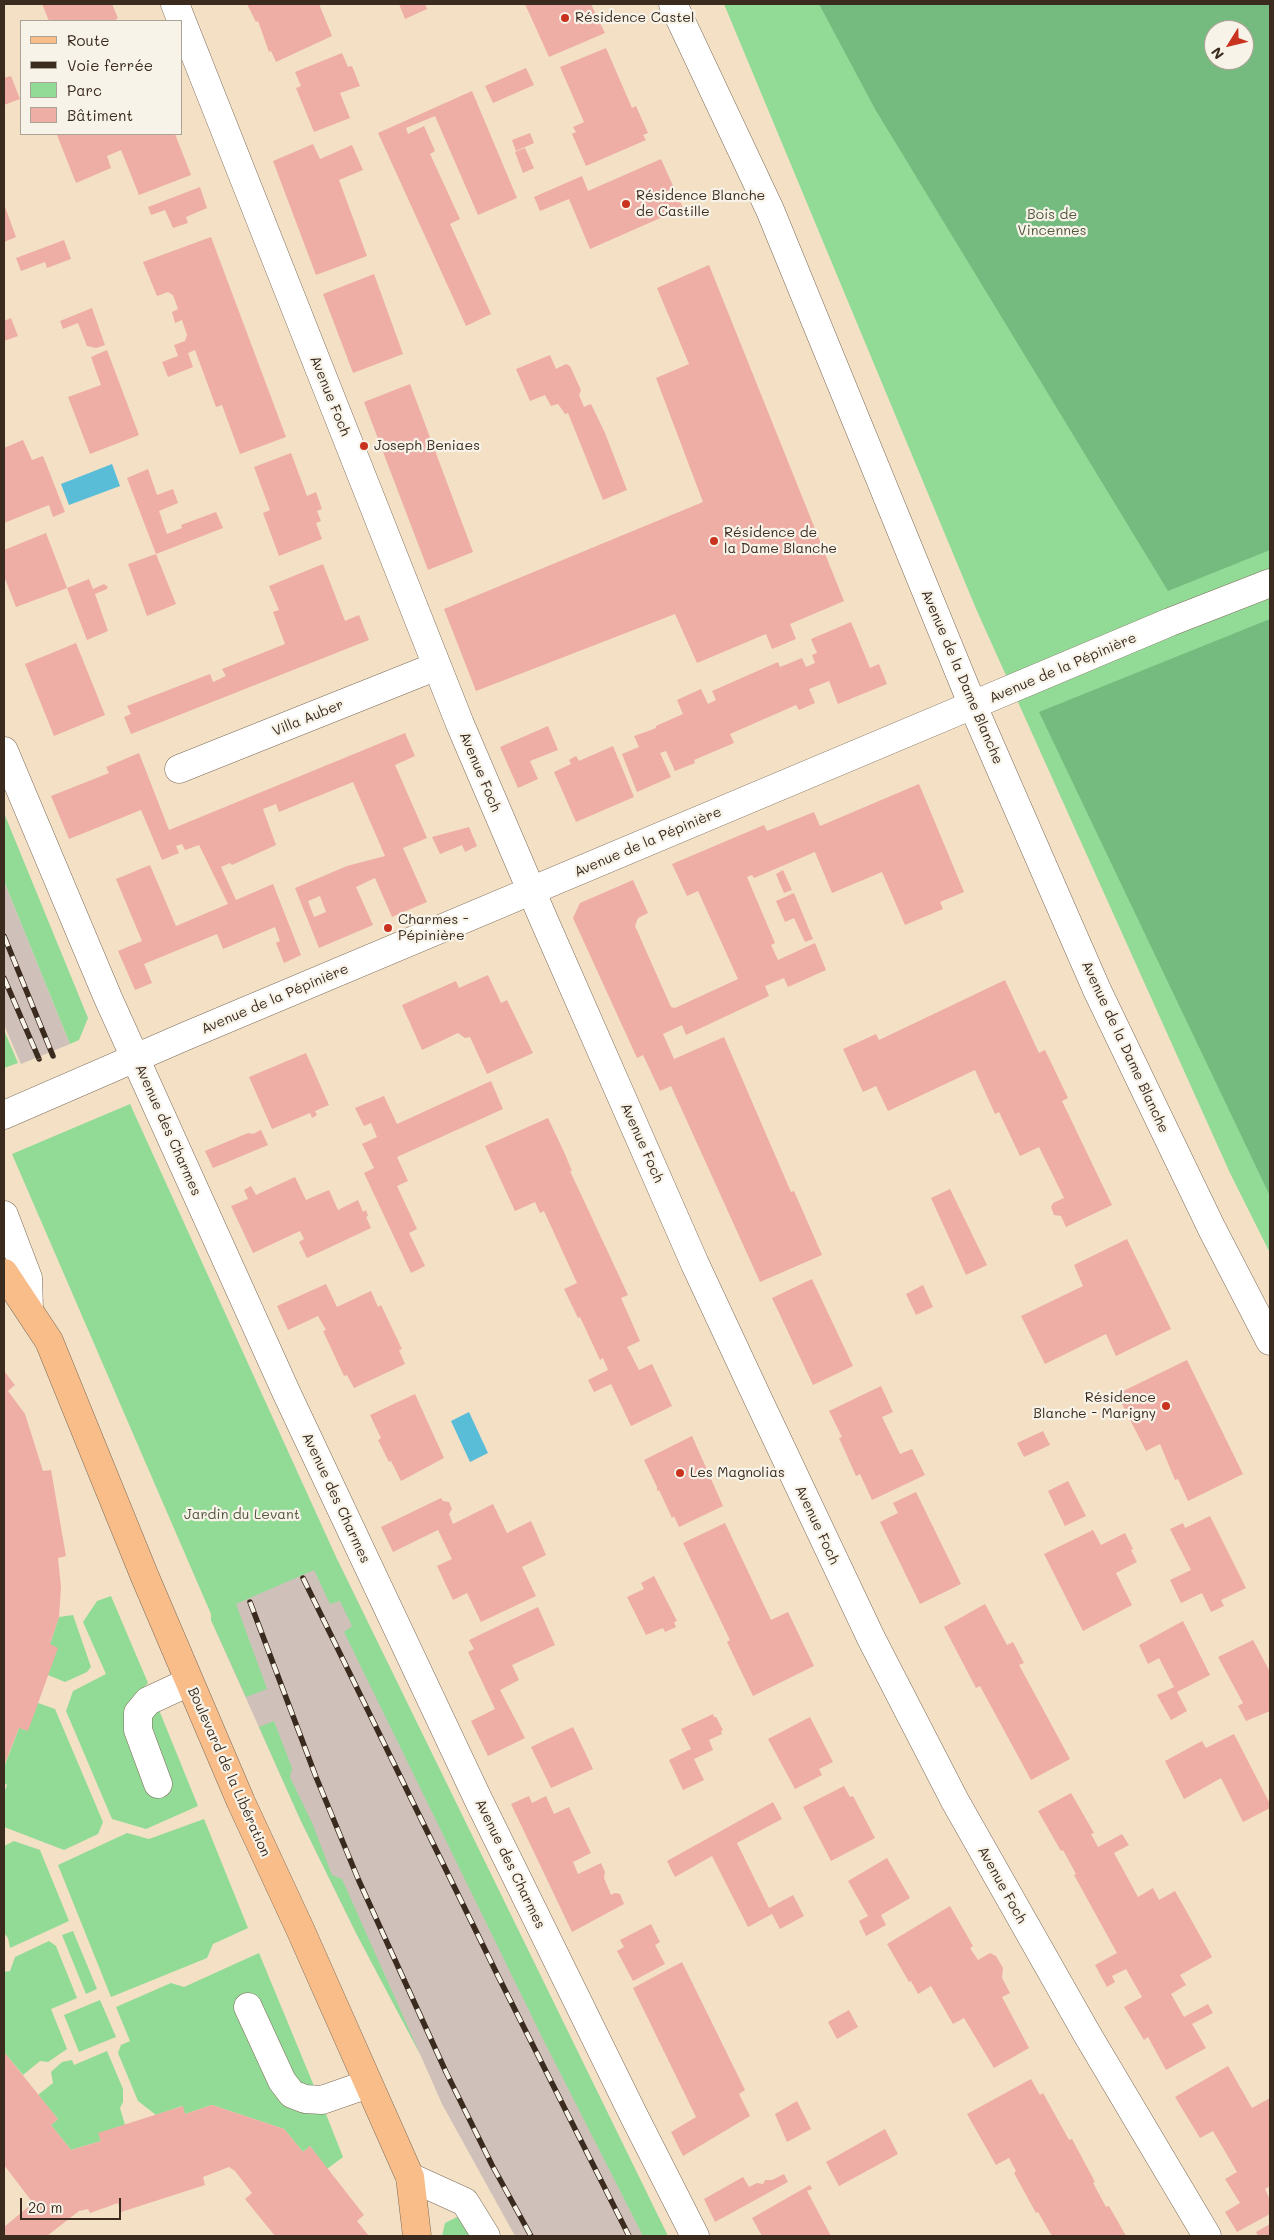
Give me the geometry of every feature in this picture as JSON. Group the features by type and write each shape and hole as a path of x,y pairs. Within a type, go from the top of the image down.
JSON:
{"main road":[{"name":"Boulevard de la Libération","path":"4,1273 48,1341 189,1682 410,2177 417,2236"}],"street":[{"name":"Avenue Foch","path":"174,4 180,20"},
{"name":"Avenue de la Dame Blanche","path":"673,4 770,210 973,706 1097,990 1212,1229 1270,1341"},
{"name":"Avenue Foch","path":"182,24 437,666 531,891 704,1282 808,1506 908,1712 1044,1961 1207,2236"},
{"name":"Avenue de la Pépinière","path":"16,1109 1170,622 1270,583"},
{"name":"Villa Auber","path":"179,769 437,666"},
{"name":"Avenue des Charmes","path":"4,751 135,1058 287,1394 478,1799 694,2235"},
{"name":"Boulevard de la Libération","path":"4,1216 28,1278 29,1310"},
{"path":"158,1784 138,1730 138,1713 148,1701 189,1682"},
{"path":"248,2007 282,2081 292,2094 305,2099 322,2100 368,2084"},
{"path":"410,2177 465,2202 486,2236"}],"shaded area":[{"path":"4,881 70,1044 21,1064 4,1025"},
{"path":"337,1559 617,2136 668,2236 515,2236 442,2104 420,2054 356,1933 300,1819 211,1620 212,1614"}],"green space":[{"name":"Bois de Vincennes","path":"724,4 1270,4 1270,1253 1230,1173 977,611"},
{"path":"819,4 1270,4 1270,550 1168,591 875,109"},
{"path":"1270,619 1270,1196 1039,712"},
{"path":"4,813 88,1018 79,1040 70,1044 4,881"},
{"path":"4,1030 18,1063 4,1068"},
{"name":"Jardin du Levant","path":"130,1104 337,1559 668,2236 643,2236 542,2037 344,1632 352,1626 340,1601 330,1604 314,1570 236,1604 267,1689 246,1697 211,1620 211,1614 12,1154"},
{"path":"111,1596 148,1683 137,1694 125,1729 128,1743 148,1791 150,1719 159,1710 198,1806 146,1829 112,1819 66,1711 73,1691 106,1674 83,1622 97,1601"},
{"path":"73,1615 91,1667 87,1672 65,1682 48,1675 50,1644 59,1617"},
{"path":"38,1703 55,1709 103,1822 98,1834 64,1850 4,1827 4,1793 7,1785 4,1783 4,1767 19,1728"},
{"path":"274,1721 292,1768 290,1777 313,1825 332,1875 342,1879 420,2054 356,1933 300,1819 259,1727"},
{"path":"204,1819 248,1928 213,1944 207,1958 111,1997 58,1865 127,1833 149,1839"},
{"path":"14,1841 40,1850 69,1921 10,1948 8,1938 4,1933 4,1846"},
{"path":"73,1931 97,1989 86,1994 62,1935"},
{"path":"49,1941 56,1946 77,1998 51,2009 67,2049 48,2062 40,2061 23,2075 4,2052 4,1972 10,1971 15,1957"},
{"path":"259,1953 314,2086 303,2086 263,2065 324,2109 343,2157 327,2169 310,2146 303,2152 284,2129 212,2105 185,2114 182,2106 156,2115 138,2101 118,2053 121,2045 130,2041 116,2007 171,1983 184,1987"},
{"path":"100,2000 116,2037 79,2052 64,2015"},
{"path":"107,2051 123,2089 123,2102 120,2108 125,2125 99,2133 101,2141 71,2150 51,2125 58,2119 38,2095 53,2083 51,2072 62,2062 72,2060 74,2065"},
{"path":"457,2217 464,2219 477,2236 442,2236 445,2223"}],"water":[{"path":"112,464 120,486 69,505 61,484"},
{"path":"469,1412 488,1453 470,1462 451,1421"}],"building":[{"path":"42,4 112,4 118,18 115,20 49,20"},
{"path":"247,4 319,4 332,36 276,62 271,51 269,52 258,21 256,22"},
{"path":"399,4 425,4 427,9 405,19"},
{"name":"Résidence Castel","path":"525,4 591,4 605,33 549,57"},
{"path":"606,48 632,108 636,106 648,133 643,135 646,140 586,166 572,134 576,132 573,127 584,122 560,67"},
{"path":"342,53 348,67 352,66 360,86 340,93 350,118 314,132 296,88 301,86 295,72"},
{"path":"526,68 534,85 493,103 485,86"},
{"path":"11,76 20,99 4,105 4,78"},
{"path":"472,91 517,198 478,215 435,116 406,128 408,134 424,126 435,151 430,154 460,219 450,224 491,314 466,326 378,133"},
{"path":"530,133 534,143 516,151 512,140"},
{"path":"57,135 175,135 191,175 139,195 121,150 107,156 111,168 76,183"},
{"path":"313,144 320,159 352,145 363,170 339,180 367,256 316,275 273,161"},
{"path":"525,148 534,168 523,173 515,152"},
{"name":"Résidence Blanche de Castille","path":"661,159 683,208 590,249 569,199 540,211 534,197 582,176 588,191"},
{"path":"200,187 207,208 186,217 188,223 173,228 165,210 151,215 148,207"},
{"path":"4,204 16,237 4,242"},
{"path":"211,237 286,437 240,454 222,405 216,407 195,350 188,353 193,367 168,377 162,362 178,356 174,345 185,341 187,335 182,320 175,323 172,312 178,309 173,295 168,292 157,296 143,262"},
{"path":"64,240 71,259 47,268 45,262 21,271 16,258"},
{"name":"Résidence de la Dame Blanche","path":"709,265 844,601 790,624 796,639 772,649 766,634 697,663 675,614 476,691 444,609 703,502 656,378 689,364 657,288"},
{"path":"374,274 403,354 353,373 323,294"},
{"path":"92,308 105,345 96,348 87,346 78,323 63,329 60,321"},
{"path":"11,318 18,336 4,341 4,321"},
{"path":"107,350 139,435 90,454 68,397 101,385 91,357"},
{"path":"550,355 556,369 566,364 570,366 581,390 579,395 584,407 591,404 605,433 627,490 603,500 568,413 565,414 558,404 551,406 545,395 530,401 516,369"},
{"path":"410,384 473,552 428,570 364,402"},
{"path":"23,440 32,460 43,456 65,512 53,517 49,505 4,523 4,448"},
{"path":"291,453 307,496 316,492 322,509 317,511 321,521 316,523 322,539 279,556 263,513 270,510 254,467"},
{"path":"148,469 157,495 173,489 178,503 159,511 167,534 182,528 181,525 216,512 223,528 156,554 127,478"},
{"path":"46,533 67,588 16,607 4,576 4,550"},
{"path":"156,554 176,604 147,616 128,564"},
{"path":"323,564 345,621 359,615 369,640 131,734 124,717 131,714 127,706 210,674 213,682 226,676 222,669 285,644 273,612 279,610 269,586"},
{"path":"89,579 93,589 104,584 108,587 95,594 108,631 87,640 67,588"},
{"path":"851,622 870,668 879,664 887,684 838,704 829,681 809,689 815,703 799,710 796,705 730,734 734,743 694,760 695,763 675,771 666,751 660,753 671,777 637,792 622,754 639,747 634,736 656,728 656,726 683,714 677,700 701,689 708,704 716,700 712,691 778,662 780,667 802,658 806,667 815,663 812,655 817,653 811,639"},
{"path":"76,643 105,715 54,736 25,664"},
{"path":"548,726 558,750 530,761 538,779 518,788 500,747"},
{"path":"405,733 415,756 395,765 427,838 403,848 427,902 392,917 375,878 356,887 373,925 319,948 295,888 347,866 385,856 353,782 279,812 276,804 263,809 276,845 232,865 230,863 221,867 236,900 273,884 301,955 284,963 276,943 280,941 275,927 223,949 217,934 144,964 152,983 135,990 118,951 142,941 116,879 150,865 176,926 228,904 199,845 185,850 182,844 176,846 179,853 162,860 141,810 69,839 51,796 109,773 106,767 139,753 169,830","holes":["320,896 326,912 314,917 308,901"]},
{"path":"613,746 634,797 576,822 554,772 571,764 569,760 576,756 579,761"},
{"path":"919,784 964,892 940,902 943,909 905,925 882,872 832,893 815,852 754,878 752,875 747,877 775,943 771,945 778,960 815,943 826,970 788,987 784,978 765,986 769,996 686,1035 682,1025 663,1034 674,1059 724,1037 791,1192 794,1191 822,1255 760,1282 671,1086 660,1091 643,1055 637,1058 573,918 580,903 633,880 648,913 638,918 635,926 671,1007 675,1008 738,979 698,891 687,896 672,864 764,825 767,831 814,812 820,826"},
{"path":"469,827 477,846 465,852 462,845 440,854 432,837"},
{"path":"783,870 792,890 784,893 776,874"},
{"path":"794,893 813,939 805,942 794,918 785,922 776,901"},
{"path":"488,975 501,1003 507,1000 533,1053 487,1074 470,1037 465,1038 458,1033 422,1050 402,1005 456,981 459,988"},
{"path":"1005,980 1039,1053 1045,1050 1068,1098 1062,1101 1112,1205 1066,1227 1061,1216 1054,1215 1051,1207 1053,1203 1064,1198 1039,1147 1020,1156 999,1112 995,1114 975,1070 888,1111 876,1086 863,1092 843,1049 876,1034 879,1040"},
{"path":"306,1053 329,1105 315,1111 317,1115 312,1118 310,1113 272,1129 249,1077"},
{"path":"491,1081 503,1109 397,1157 408,1181 397,1186 417,1229 409,1233 425,1266 411,1273 364,1173 374,1168 362,1144 377,1137 371,1123 364,1126 355,1108 384,1096 397,1124"},
{"path":"548,1118 572,1171 570,1171 628,1295 621,1298 640,1341 627,1347 639,1370 652,1364 672,1406 631,1426 611,1384 594,1392 588,1380 608,1370 603,1358 600,1360 580,1317 578,1318 564,1289 577,1283 544,1211 540,1213 535,1202 515,1211 485,1146"},
{"path":"261,1130 268,1145 213,1168 205,1151 248,1133 253,1134"},
{"path":"295,1177 306,1200 329,1190 338,1210 358,1200 363,1212 366,1210 368,1216 366,1217 371,1228 307,1258 299,1242 304,1239 300,1231 253,1253 231,1206 248,1199 244,1190 251,1186 256,1195"},
{"path":"950,1189 987,1265 966,1275 931,1198"},
{"path":"1127,1239 1171,1329 1116,1356 1106,1334 1045,1364 1021,1316 1083,1286 1074,1265"},
{"path":"812,1279 853,1366 813,1385 772,1298"},
{"path":"326,1284 337,1307 371,1291 378,1307 381,1305 402,1349 399,1350 405,1364 354,1388 347,1375 344,1376 323,1331 326,1330 318,1316 288,1330 277,1306"},
{"path":"923,1285 933,1307 916,1315 906,1294"},
{"path":"1187,1360 1243,1474 1188,1501 1178,1479 1175,1480 1160,1444 1146,1451 1117,1394"},
{"path":"4,1371 15,1385 8,1391 25,1414 43,1471 51,1470 66,1556 58,1558 61,1587 59,1617 50,1644 58,1648 28,1731 19,1728 4,1766"},
{"path":"881,1386 893,1412 882,1417 900,1454 912,1449 925,1475 872,1500 860,1474 856,1476 839,1438 842,1437 829,1411"},
{"path":"415,1394 444,1458 401,1481 378,1440 381,1438 370,1415"},
{"path":"1043,1431 1050,1445 1024,1457 1017,1443"},
{"name":"Les Magnolias","path":"692,1436 723,1506 679,1527 674,1516 672,1518 659,1490 657,1491 657,1487 644,1460"},
{"path":"1068,1481 1086,1516 1065,1526 1048,1491"},
{"path":"916,1492 961,1584 920,1604 880,1522 898,1513 893,1503"},
{"path":"441,1498 443,1501 449,1502 452,1509 449,1514 453,1524 493,1504 507,1533 531,1521 546,1555 522,1567 536,1596 481,1622 467,1593 453,1600 437,1566 452,1559 438,1530 393,1552 381,1527"},
{"path":"1210,1516 1246,1588 1221,1600 1224,1606 1211,1612 1202,1593 1181,1603 1170,1580 1191,1570 1170,1529 1183,1523 1185,1528"},
{"path":"725,1523 771,1620 788,1612 814,1666 753,1696 727,1642 730,1640 683,1543"},
{"path":"1093,1530 1101,1545 1125,1533 1137,1562 1116,1573 1132,1605 1083,1631 1044,1554"},
{"path":"654,1576 677,1621 674,1622 676,1627 665,1632 663,1628 646,1635 627,1597 644,1589 641,1583"},
{"path":"985,1604 1007,1645 1013,1642 1024,1663 1019,1665 1070,1759 1031,1780 980,1686 976,1688 944,1627"},
{"path":"538,1607 555,1645 512,1665 519,1680 500,1690 525,1738 488,1756 471,1721 495,1709 468,1652 474,1649 469,1640"},
{"path":"1183,1621 1210,1675 1177,1692 1187,1711 1171,1720 1157,1695 1174,1687 1159,1658 1148,1664 1139,1645"},
{"path":"1253,1640 1270,1672 1270,1711 1246,1721 1238,1706 1243,1703 1218,1657"},
{"path":"713,1714 723,1730 721,1731 722,1734 709,1740 713,1750 694,1759 704,1780 683,1790 669,1760 691,1749 681,1729"},
{"path":"810,1717 833,1762 819,1769 822,1775 795,1789 768,1739"},
{"path":"573,1727 593,1769 551,1788 531,1747"},
{"path":"1234,1734 1270,1804 1270,1808 1243,1822 1221,1778 1184,1799 1165,1761 1202,1741 1206,1748"},
{"path":"844,1786 850,1797 853,1796 875,1838 831,1861 803,1807"},
{"path":"1071,1793 1094,1833 1091,1834 1098,1847 1122,1834 1129,1845 1114,1853 1138,1897 1153,1888 1159,1900 1175,1891 1212,1957 1180,1975 1186,1985 1171,1994 1184,2017 1208,2004 1213,2013 1192,2024 1206,2048 1166,2070 1148,2037 1144,2040 1124,2007 1142,1997 1126,1969 1112,1976 1115,1982 1107,1987 1095,1965 1117,1953 1074,1875 1076,1874 1063,1850 1061,1851 1038,1811"},
{"path":"529,1796 532,1803 546,1796 554,1814 569,1807 591,1853 573,1862 578,1874 601,1863 605,1872 604,1878 611,1895 615,1893 620,1894 624,1904 572,1932 511,1804"},
{"path":"773,1802 782,1819 737,1843 769,1908 793,1895 804,1916 780,1929 772,1914 748,1927 712,1856 675,1877 667,1861"},
{"path":"887,1858 910,1898 881,1915 886,1925 866,1936 859,1921 868,1916 848,1881"},
{"path":"950,1906 973,1946 970,1948 978,1960 990,1953 996,1956 1003,1968 1002,1978 1010,1993 1002,1997 1029,2048 994,2068 964,2018 953,2024 931,1986 918,1994 887,1944"},
{"path":"651,1924 660,1942 655,1945 665,1964 633,1981 617,1951 624,1947 620,1940"},
{"path":"682,1962 745,2090 739,2094 750,2116 683,2156 671,2132 696,2117 633,1988"},
{"path":"849,2010 858,2027 837,2039 828,2022"},
{"path":"4,2052 58,2119 51,2125 71,2150 101,2141 98,2133 183,2106 185,2114 212,2105 284,2129 303,2152 310,2146 364,2215 357,2221 369,2236 275,2236 245,2199 252,2193 235,2171 229,2167 203,2177 205,2185 121,2212 118,2203 90,2213 88,2209 79,2211 47,2236 4,2236 4,2227 33,2203 4,2165"},
{"path":"1228,2066 1252,2108 1270,2098 1270,2186 1265,2189 1270,2200 1270,2214 1237,2232 1225,2212 1240,2203 1225,2179 1237,2172 1213,2131 1200,2138 1175,2097"},
{"path":"1031,2079 1040,2095 1043,2093 1069,2140 1072,2139 1106,2207 1109,2206 1126,2236 1052,2236 1038,2212 1036,2213 1014,2173 1016,2171 1009,2158 996,2165 967,2114"},
{"path":"797,2101 811,2129 787,2142 775,2114"},
{"path":"885,2129 898,2154 839,2186 826,2162"},
{"path":"784,2174 788,2182 715,2222 704,2199 743,2177 749,2187 757,2183 763,2184 765,2180 772,2180"},
{"path":"810,2185 812,2189 807,2191 831,2236 762,2236 752,2218"},
{"path":"1270,2224 1270,2236 1258,2236 1256,2232"}],"railway":[{"path":"4,936 53,1056"},
{"path":"4,978 39,1059"},
{"path":"303,1578 498,1976 629,2236"},
{"path":"250,1602 316,1777 359,1881 446,2072 492,2165 531,2236"}],"place":[{"name":"Résidence Castel","path":"565,18"},
{"name":"Résidence Blanche de Castille","path":"626,204"},
{"name":"Joseph Beniaes","path":"364,446"},
{"name":"Résidence de la Dame Blanche","path":"714,541"},
{"name":"Charmes - Pépinière","path":"388,928"},
{"name":"Résidence Blanche - Marigny","path":"1166,1406"},
{"name":"Les Magnolias","path":"680,1473"}]}
